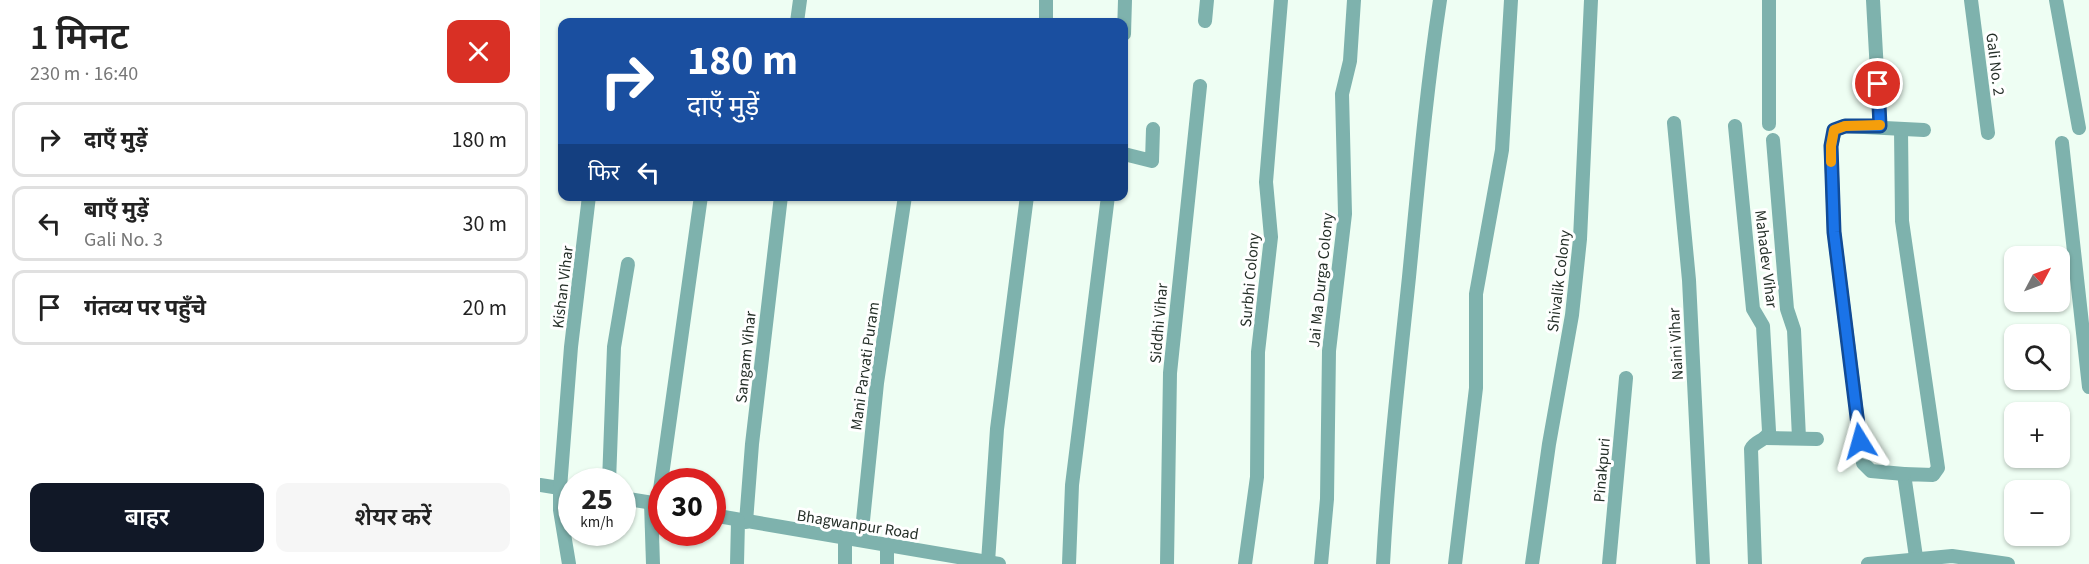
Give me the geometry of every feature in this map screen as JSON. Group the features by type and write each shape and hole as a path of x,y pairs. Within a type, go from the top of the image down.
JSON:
{"street":[{"path":"798,18 800,0"},
{"path":"1046,0 1046,18"},
{"path":"1124,18 1125,0"},
{"path":"1205,21 1207,0"},
{"name":"Surbhi Colony","path":"1245,564 1257,477 1258,352 1271,237 1266,182 1281,0"},
{"name":"Jai Ma Durga Colony","path":"1321,564 1327,499 1328,361 1345,214 1342,94 1350,62 1354,0"},
{"path":"1383,564 1431,55 1440,0"},
{"path":"1455,564 1476,388 1476,294 1502,150 1511,0"},
{"name":"Shivalik Colony","path":"1532,564 1549,444 1572,315 1580,239 1592,0"},
{"path":"1768,0 1769,124"},
{"path":"1873,0 1880,126"},
{"name":"Gali No. 2","path":"1971,0 1988,133"},
{"path":"2056,0 2079,128"},
{"name":"Siddhi Vihar","path":"1167,564 1170,373 1200,86"},
{"name":"Naini Vihar","path":"1674,123 1689,280 1703,564"},
{"name":"Mahadev Vihar","path":"1735,126 1753,309 1763,326 1769,431 1765,438 1753,444 1751,449 1755,564"},
{"path":"1901,129 1902,221 1938,468 1933,475 1871,471 1863,464 1834,232 1831,146 1834,130 1845,126 1923,130"},
{"path":"1128,155 1152,160 1153,129"},
{"path":"1773,140 1787,309 1794,330 1799,438"},
{"path":"2062,143 2089,387"},
{"name":"Kishan Vihar","path":"567,468 571,347 588,201"},
{"path":"662,468 700,201"},
{"name":"Sangam Vihar","path":"737,564 780,201"},
{"name":"Mani Parvati Puram","path":"861,540 877,383 904,201"},
{"path":"988,563 997,429 1026,201"},
{"path":"1069,564 1072,485 1107,201"},
{"path":"610,468 614,346 628,264"},
{"name":"Pinakpuri","path":"1609,564 1626,378"},
{"path":"1765,438 1817,439"},
{"path":"1904,474 1916,561"},
{"path":"540,485 558,488"},
{"name":"Bhagwanpur Road","path":"726,518 988,563"},
{"path":"845,538 845,564"},
{"path":"887,544 887,564"},
{"name":"Kishan Vihar","path":"566,546 569,564"},
{"path":"654,564 655,546"},
{"path":"1868,564 1952,556 2008,564"}],"slow traffic":[{"path":"1831,162 1834,130 1845,126 1880,125"}],"route":[{"path":"1860,441 1834,232 1831,146 1834,130 1845,126 1880,126 1878,84"}]}
